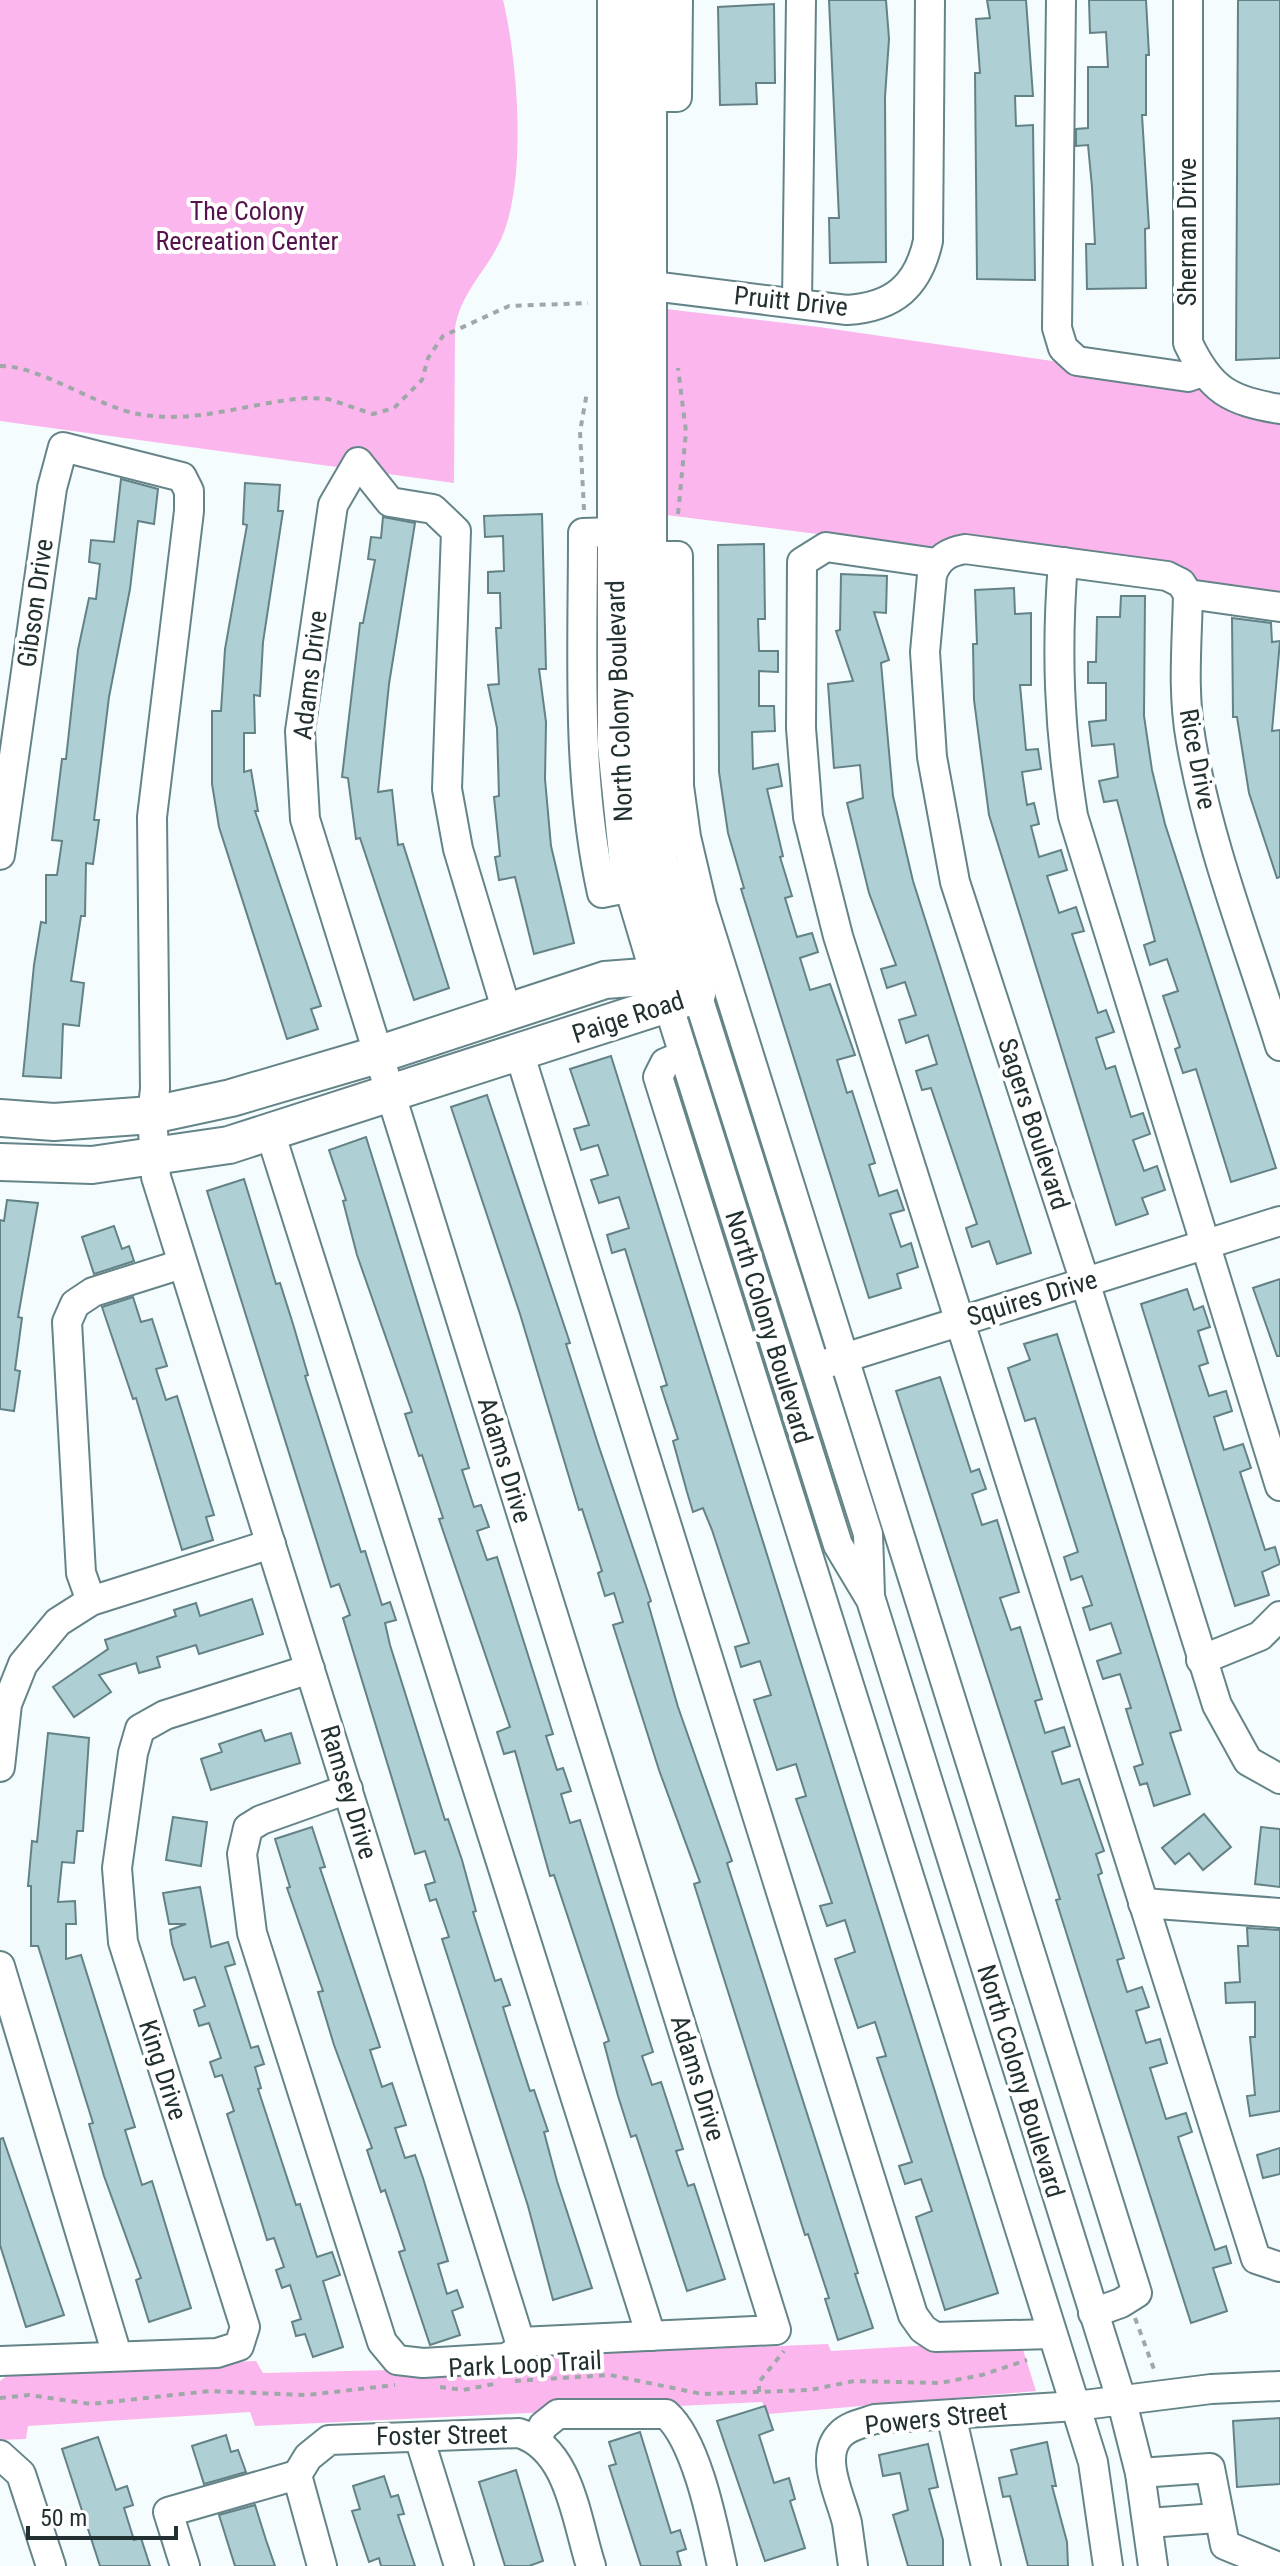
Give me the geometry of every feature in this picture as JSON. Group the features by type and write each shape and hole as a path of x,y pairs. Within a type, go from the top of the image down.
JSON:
{"main road":[{"name":"North Colony Boulevard","path":"616,0 620,290 615,532 616,745 620,810 632,887 642,921 675,992"},
{"name":"North Colony Boulevard","path":"648,0 648,97 620,290 662,556 646,733 652,817 667,900 675,992"},
{"path":"605,980 634,947 642,921"},
{"name":"Paige Road","path":"0,1118 54,1122 152,1115 231,1098 377,1055 605,980 675,992"},
{"name":"Paige Road","path":"0,1162 92,1165 229,1145 519,1052 675,992"}],"street":[{"path":"648,97 677,97 678,0"},
{"path":"797,303 801,0"},
{"name":"Pruitt Drive","path":"620,290 797,303 847,310 874,308 910,284 923,264 928,241 930,0"},
{"path":"1061,0 1057,328 1063,348 1077,361 1188,377 1202,372"},
{"name":"Sherman Drive","path":"1188,0 1188,343 1202,372 1221,392 1253,405 1280,409"},
{"name":"Gibson Drive","path":"0,855 52,488 63,447"},
{"name":"Ramsey Drive","path":"63,447 168,471 182,477 189,491 152,817 155,1089 152,1115 156,1177 520,2342"},
{"name":"Adams Drive","path":"507,1012 458,849 447,789 456,531 433,509 390,502 358,462 333,505 300,731 305,819 776,2330 651,2336"},
{"path":"1280,607 1188,594 1181,583 1167,576 965,549 952,551 936,563 826,547 802,562 801,728 808,817 838,936 1256,2259 1267,2266 1280,2267"},
{"path":"662,556 686,837 702,905 1137,2293 1121,2303 1093,2313"},
{"path":"1063,562 1056,642 1061,740 1073,816 1280,1486"},
{"name":"Sagers Boulevard","path":"936,563 925,652 932,757 955,882 1085,1282 1217,1705 1248,1761 1280,1779"},
{"name":"Rice Drive","path":"1188,594 1185,689 1191,739 1205,807 1280,1046"},
{"name":"North Colony Boulevard","path":"675,992 684,1055 784,1376 838,1545 871,1600 1122,2402 1140,2473 1153,2566"},
{"name":"North Colony Boulevard","path":"675,992 817,1366 868,1534 871,1600"},
{"path":"519,1052 913,2315 923,2329 935,2337 1047,2344"},
{"path":"684,1055 665,1063 658,1077 1047,2344 1076,2406 1093,2462 1108,2566"},
{"path":"270,1132 651,2336 520,2342 516,2352 506,2358 423,2363 397,2360 382,2342 252,1933 242,1854 248,1828 261,1820 348,1789"},
{"name":"Squires Drive","path":"754,1385 1280,1221"},
{"path":"91,1601 81,1573 67,1322 75,1304 93,1292 182,1264"},
{"path":"0,1767 7,1704 23,1664 58,1622 91,1601 271,1544"},
{"path":"1201,1660 1260,1636 1280,1616"},
{"name":"King Drive","path":"0,2361 217,2353 239,2346 245,2327 123,1942 117,1868 133,1753 140,1729 165,1715 310,1669"},
{"path":"1143,1903 1280,1913"},
{"path":"0,1966 117,2355"},
{"name":"Powers Street","path":"853,2566 846,2521 831,2466 831,2449 840,2435 875,2419 1076,2406 1211,2389 1280,2386"},
{"path":"537,2439 543,2426 558,2414 666,2414 683,2436 713,2526 722,2566"},
{"path":"951,2415 986,2566"},
{"name":"Foster Street","path":"185,2566 168,2512 302,2466 329,2440 519,2433 537,2439 559,2465 591,2566"},
{"path":"419,2437 459,2566"},
{"path":"0,2455 21,2474 51,2566"},
{"path":"302,2466 322,2566"},
{"path":"1140,2473 1210,2468 1217,2518 1225,2545 1276,2566"},
{"path":"1148,2523 1217,2518"}],"path":[{"path":"0,366 51,381 102,404 169,419 203,416 272,400 307,398 328,399 373,414 394,408 422,380 428,358 443,336 509,306 620,290"},
{"path":"662,556 674,539 686,432 676,354"},
{"path":"1137,2324 1153,2372"},
{"name":"Park Loop Trail","path":"513,2381 610,2375 702,2394 810,2390 869,2380 940,2383 982,2375 1047,2344"},
{"name":"Park Loop Trail","path":"437,2387 463,2390 500,2383"},
{"path":"0,2398 29,2395 91,2404 210,2391 307,2395 400,2384"}],"green space":[{"name":"The Colony Recreation Center","path":"0,0 503,0 516,87 515,184 502,237 463,303 455,328 454,483 0,421"},
{"path":"666,309 819,327 1280,394 1280,592 658,514"},
{"path":"1020,2340 1036,2391 768,2414 762,2402 255,2426 250,2412 28,2426 26,2439 0,2440 0,2381 14,2371 256,2361 263,2373 474,2368 517,2366 532,2356 828,2344 831,2351"}],"building":[{"path":"829,0 886,0 889,39 885,97 886,262 830,263 829,218 839,218"},
{"path":"987,0 1026,0 1033,96 1015,96 1016,126 1033,125 1035,280 977,279 975,73 980,73 976,19 990,18"},
{"path":"1089,0 1146,0 1149,55 1146,55 1146,115 1142,115 1149,228 1145,229 1146,288 1087,289 1086,244 1095,244 1092,187 1088,145 1076,146 1076,129 1088,128 1088,67 1108,67 1106,32 1090,33"},
{"path":"1238,0 1280,0 1280,358 1236,360"},
{"path":"774,4 775,83 756,83 757,104 720,105 718,7"},
{"path":"121,479 158,489 154,524 138,521 130,589 109,697 94,820 99,820 93,864 86,863 85,916 81,916 71,981 84,983 79,1026 63,1024 61,1078 23,1076 34,965 41,922 46,923 46,875 57,875 62,841 52,840 62,759 66,759 78,650 89,598 96,599 100,564 89,562 91,540 114,542"},
{"path":"245,483 280,485 278,511 283,511 263,642 260,696 254,695 255,733 244,733 244,772 251,770 258,811 255,811 321,1006 311,1009 318,1029 287,1039 219,827 212,784 212,711 221,711 225,649 247,525 243,524"},
{"path":"542,514 546,669 539,669 546,722 545,779 551,846 574,943 534,954 515,877 499,880 495,857 500,856 494,797 499,796 497,728 488,685 499,684 496,628 501,628 500,593 488,593 488,572 504,571 503,536 485,537 484,516"},
{"path":"383,517 415,523 389,684 378,792 392,790 398,845 403,844 449,988 414,1000 360,838 356,839 348,778 342,777 360,623 363,623 375,560 368,559 371,537 381,538"},
{"path":"764,544 765,619 758,619 759,651 778,651 778,672 759,671 759,706 774,706 775,731 752,732 753,769 778,764 782,786 767,789 783,856 780,857 792,896 785,898 797,937 812,933 818,952 800,958 810,990 830,984 855,1055 837,1060 847,1093 852,1091 875,1163 869,1165 879,1196 897,1190 904,1210 890,1214 901,1247 911,1243 918,1267 897,1274 901,1288 869,1298 741,889 744,888 728,833 719,772 718,545"},
{"path":"841,574 887,576 886,613 874,612 889,660 881,663 893,796 913,881 1031,1253 997,1264 989,1241 972,1247 966,1228 977,1224 931,1088 922,1090 916,1071 937,1064 928,1035 906,1043 899,1020 916,1015 905,982 887,988 881,969 896,965 869,893 847,803 863,798 860,765 834,768 828,684 853,681 836,631 840,630"},
{"path":"1014,588 1015,614 1031,613 1031,685 1020,685 1026,750 1038,749 1041,769 1022,772 1027,805 1034,803 1039,824 1031,826 1039,857 1061,850 1067,870 1047,876 1059,913 1076,907 1084,931 1072,934 1098,1013 1106,1010 1114,1032 1096,1038 1106,1069 1115,1066 1131,1117 1143,1113 1150,1134 1133,1140 1144,1171 1157,1166 1165,1190 1142,1198 1148,1214 1116,1225 989,815 974,700 973,644 977,644 975,590"},
{"path":"1121,596 1145,596 1144,716 1152,770 1165,824 1276,1168 1231,1182 1196,1069 1183,1073 1175,1049 1180,1047 1163,996 1178,991 1167,959 1150,965 1144,945 1155,941 1117,800 1104,802 1099,781 1118,777 1114,744 1092,746 1089,722 1106,720 1106,683 1088,683 1088,662 1096,662 1097,617 1120,617"},
{"path":"1232,618 1271,623 1272,642 1280,641 1272,731 1280,730 1280,877 1277,878 1249,793 1237,717 1233,717"},
{"path":"611,1056 998,2293 945,2310 916,2217 932,2211 921,2179 905,2184 899,2166 912,2162 877,2058 886,2056 875,2022 858,2028 835,1959 855,1952 845,1920 827,1926 820,1906 832,1903 796,1799 806,1796 796,1764 777,1770 754,1700 771,1695 760,1661 741,1667 735,1647 749,1643 703,1508 693,1512 673,1441 678,1439 661,1387 667,1385 625,1249 612,1253 607,1235 629,1228 619,1197 599,1203 591,1180 608,1175 598,1145 581,1150 574,1129 589,1125 570,1069"},
{"path":"487,1095 570,1343 566,1344 651,1601 648,1603 678,1707 732,1861 727,1863 858,2273 855,2274 873,2328 838,2340 825,2299 829,2298 808,2234 805,2235 694,1884 700,1882 659,1770 613,1625 623,1622 614,1593 605,1596 598,1573 602,1571 582,1509 579,1510 520,1314 451,1107"},
{"path":"366,1137 469,1468 462,1470 474,1507 481,1505 489,1527 477,1531 487,1560 497,1557 553,1734 546,1736 557,1770 563,1768 571,1791 561,1794 570,1823 580,1820 653,2052 642,2056 652,2085 661,2082 683,2149 676,2151 688,2186 694,2184 725,2279 687,2291 636,2135 631,2137 604,2043 609,2041 554,1875 550,1876 515,1751 504,1754 497,1732 510,1727 439,1519 443,1518 422,1455 419,1456 405,1414 412,1412 357,1255 343,1201 346,1200 329,1150"},
{"path":"244,1179 276,1284 280,1283 293,1324 308,1375 305,1376 361,1552 365,1551 382,1605 390,1602 396,1620 385,1623 390,1645 445,1820 448,1819 462,1860 476,1911 473,1912 495,1981 501,1979 510,2005 503,2007 530,2091 534,2090 548,2131 544,2132 557,2181 592,2288 553,2300 528,2206 442,1939 449,1937 436,1899 430,1901 425,1885 435,1882 425,1851 415,1854 343,1618 350,1615 339,1584 331,1587 207,1191"},
{"path":"7,1200 38,1203 18,1317 22,1318 15,1370 20,1371 14,1411 0,1409 0,1220 4,1221"},
{"path":"114,1226 122,1249 129,1246 134,1261 94,1274 82,1237"},
{"path":"1280,1279 1280,1356 1277,1356 1253,1288"},
{"path":"1187,1289 1194,1310 1203,1306 1210,1327 1198,1331 1208,1363 1199,1366 1209,1396 1226,1391 1232,1411 1214,1417 1224,1450 1243,1444 1251,1468 1240,1472 1265,1550 1275,1547 1280,1564 1262,1572 1269,1595 1235,1606 1141,1304"},
{"path":"133,1297 141,1322 152,1319 167,1366 156,1369 166,1400 177,1396 214,1515 206,1517 213,1540 182,1550 136,1398 133,1399 102,1307"},
{"path":"1057,1334 1181,1730 1170,1733 1190,1794 1154,1806 1147,1783 1140,1785 1134,1767 1143,1764 1126,1709 1131,1708 1120,1674 1103,1679 1097,1661 1121,1653 1111,1623 1090,1630 1083,1608 1092,1605 1082,1576 1071,1580 1064,1557 1078,1552 1035,1418 1025,1421 1008,1368 1030,1360 1024,1344"},
{"path":"940,1377 971,1472 979,1469 986,1489 972,1494 982,1525 997,1520 1019,1592 1000,1598 1011,1630 1020,1627 1042,1699 1035,1701 1045,1733 1064,1727 1070,1746 1052,1752 1062,1784 1079,1779 1104,1851 1096,1854 1102,1873 1098,1875 1124,1958 1117,1960 1127,1992 1142,1987 1149,2007 1136,2011 1146,2043 1160,2039 1167,2063 1150,2068 1166,2119 1186,2113 1192,2132 1178,2137 1215,2250 1226,2246 1231,2263 1213,2268 1227,2311 1191,2323 1056,1900 1060,1899 896,1391"},
{"path":"252,1599 263,1634 199,1654 196,1645 157,1657 160,1667 139,1673 136,1663 99,1675 111,1692 74,1717 53,1687 108,1649 105,1640 176,1616 174,1610 196,1603 200,1616"},
{"path":"261,1730 265,1741 291,1733 300,1763 211,1790 201,1759 222,1752 219,1744"},
{"path":"48,1733 89,1738 83,1831 77,1831 74,1863 62,1862 58,1902 75,1901 76,1924 66,1924 66,1959 81,1955 135,2127 125,2130 142,2185 152,2181 191,2308 149,2322 136,2280 141,2278 104,2176 89,2124 93,2123 38,1946 31,1946 31,1886 28,1886 32,1841 37,1842"},
{"path":"1204,1814 1231,1847 1203,1870 1189,1853 1175,1864 1162,1848"},
{"path":"173,1817 207,1822 201,1866 166,1860"},
{"path":"312,1827 325,1867 320,1868 380,2047 370,2050 382,2087 392,2083 406,2125 395,2128 405,2158 415,2155 423,2178 448,2261 438,2264 447,2294 457,2290 463,2307 452,2311 460,2335 430,2345 399,2252 405,2250 385,2190 381,2192 367,2150 372,2148 334,2045 318,1992 323,1991 287,1888 290,1887 275,1839"},
{"path":"1261,1827 1280,1829 1280,1887 1255,1884"},
{"path":"200,1887 211,1947 228,1942 235,1964 225,1967 251,2048 258,2046 264,2064 255,2067 261,2088 258,2089 296,2205 300,2204 317,2257 332,2252 340,2275 323,2281 343,2347 313,2357 305,2334 296,2336 292,2322 301,2319 290,2285 282,2288 276,2270 284,2267 274,2238 267,2240 227,2114 234,2111 222,2075 215,2077 210,2062 221,2058 209,2023 199,2026 194,2010 205,2006 195,1977 184,1980 172,1944 170,1930 186,1924 169,1924 163,1893"},
{"path":"1247,1928 1280,1930 1280,2111 1250,2116 1247,2096 1255,2095 1250,2037 1255,2037 1255,2002 1226,2003 1225,1983 1240,1982 1238,1946 1248,1946"},
{"path":"3,2138 64,2315 26,2327 0,2245 0,2139"},
{"path":"1280,2148 1280,2174 1263,2178 1257,2155"},
{"path":"765,2406 773,2430 759,2435 774,2483 789,2478 795,2499 790,2501 805,2548 765,2561 717,2421"},
{"path":"1280,2418 1280,2484 1237,2487 1233,2421"},
{"path":"640,2432 671,2533 680,2530 686,2549 677,2552 681,2566 641,2566 609,2466 616,2464 609,2442"},
{"path":"226,2435 231,2452 238,2450 246,2472 204,2484 192,2446"},
{"path":"98,2437 116,2490 127,2486 133,2505 124,2508 134,2540 141,2538 150,2566 100,2566 62,2449"},
{"path":"1047,2442 1056,2486 1052,2486 1067,2542 1068,2566 1028,2566 1010,2496 1003,2497 999,2478 1017,2474 1011,2450"},
{"path":"928,2444 938,2487 929,2489 943,2540 943,2566 908,2566 893,2515 908,2510 900,2473 883,2476 879,2455"},
{"path":"516,2470 543,2561 529,2566 505,2566 479,2482"},
{"path":"384,2476 391,2497 398,2495 404,2514 398,2515 415,2566 381,2566 379,2558 369,2562 352,2511 360,2509 353,2486"},
{"path":"255,2505 275,2566 235,2566 219,2515"}]}
